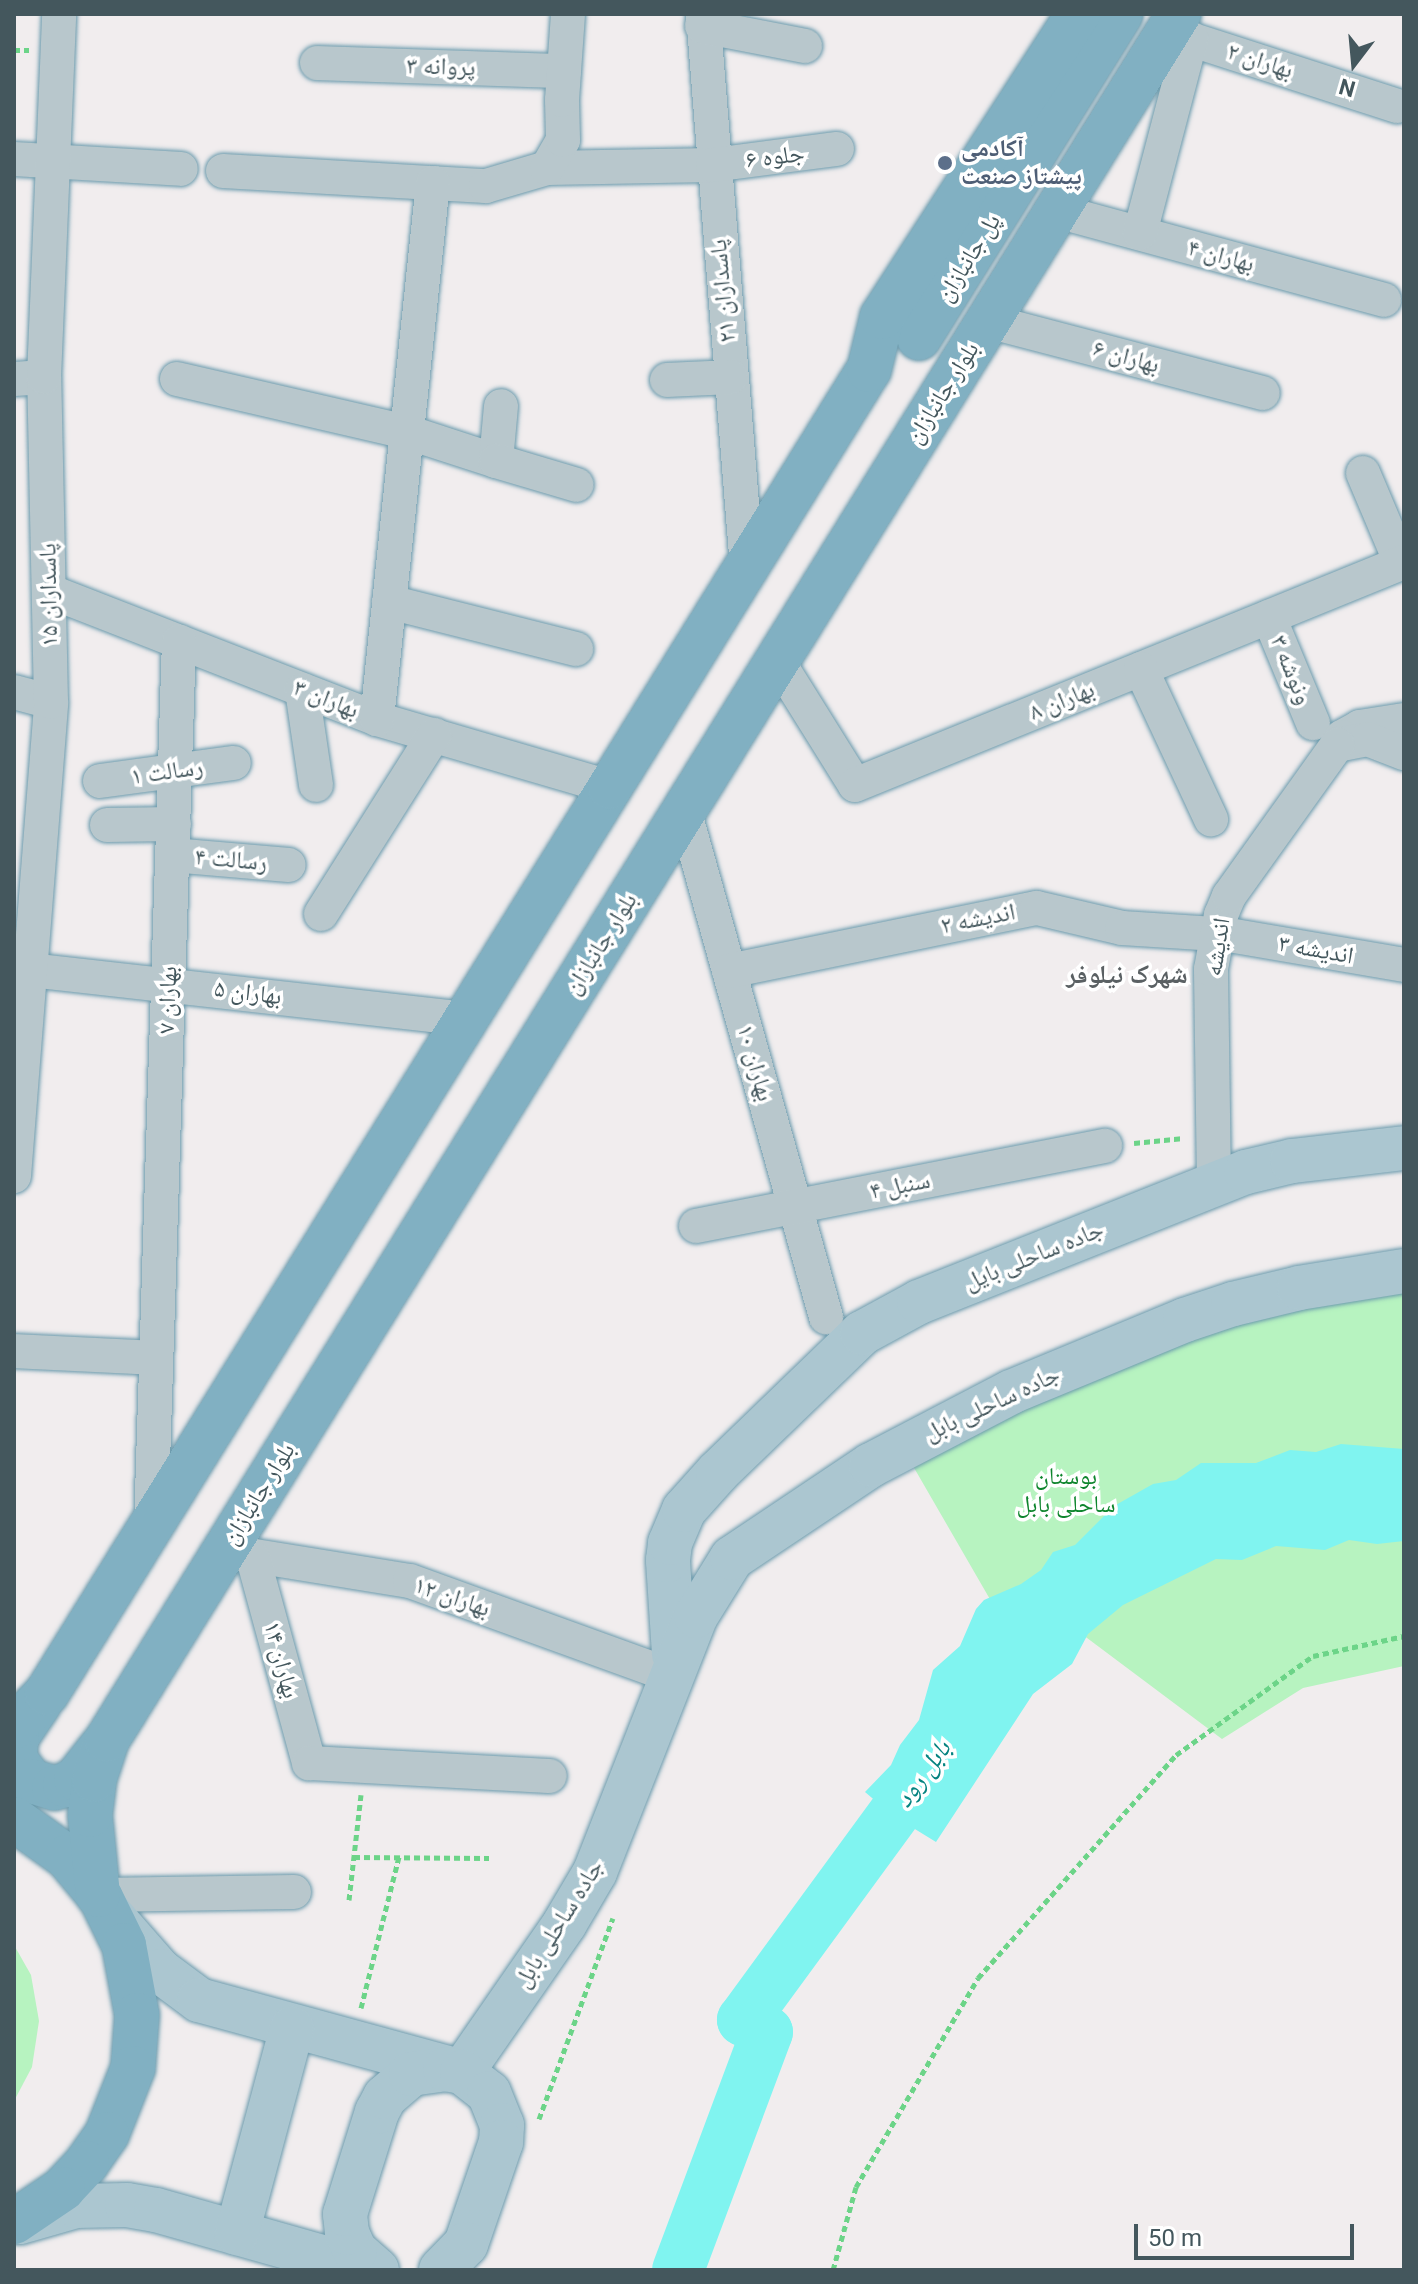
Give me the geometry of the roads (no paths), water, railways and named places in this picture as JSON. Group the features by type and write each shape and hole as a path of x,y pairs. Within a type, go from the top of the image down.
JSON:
{"highway":[{"name":"بلوار جانبازان","path":"14,1727 47,1693 747,567 869,370 882,317 1078,14"},
{"name":"پل جانبازان","path":"919,338 1121,14"},
{"name":"بلوار جانبازان","path":"104,1904 90,1815 94,1780 107,1740 238,1555 684,810 1057,211 1179,28"},
{"path":"47,1693 17,1737 16,1761 31,1781 54,1788 65,1785 84,1770 107,1740"},
{"path":"14,1819 67,1857 104,1904 127,1954 136,1997 136,2042 128,2085 116,2118 87,2163 50,2200 14,2223"}],"main road":[{"name":"بلوار جانبازان","path":"869,370 903,352 919,338"},
{"name":"جاده ساحلی بایل","path":"718,1472 862,1333 886,1317 1268,1165 1404,1148"},
{"name":"جاده ساحلی بابل","path":"462,2072 565,1923 595,1872 704,1599 732,1558 871,1465 936,1428 1011,1392 1185,1320 1299,1288 1404,1271"},
{"name":"جاده ساحلی بابل","path":"672,1676 674,1643 670,1543 684,1510 718,1472"},
{"path":"104,1904 160,1971 199,2000 292,2028 462,2072 489,2093 498,2108 501,2142 466,2244 441,2270"},
{"path":"237,2233 292,2028"},
{"path":"377,2270 355,2251 347,2233 345,2214 377,2112 390,2090 411,2074 436,2069 462,2072"},
{"path":"14,2223 76,2206 127,2205 368,2270"}],"street":[{"name":"پاسداران ۱۵","path":"14,1176 18,1069 30,970 24,917 51,702 49,591 29,378 53,162 59,14"},
{"path":"547,168 563,140 568,14"},
{"path":"703,20 805,46"},
{"name":"پاسداران ۲۱","path":"703,20 747,567"},
{"path":"1140,233 1179,28"},
{"name":"بهاران ۲","path":"1179,28 1397,106"},
{"name":"پروانه ۳","path":"317,63 564,71"},
{"name":"جلوه ۶","path":"223,171 486,186 547,168 713,165 837,149"},
{"path":"14,159 181,169"},
{"path":"377,719 433,183"},
{"name":"بهاران ۴","path":"1057,211 1384,300"},
{"name":"بهاران ۶","path":"988,321 1263,393"},
{"path":"667,380 731,377"},
{"path":"177,379 407,432 577,485"},
{"path":"496,461 501,406"},
{"path":"1363,473 1403,563"},
{"name":"بهاران ۸","path":"777,660 855,785 1403,563"},
{"name":"بهاران ۳","path":"49,591 377,719 610,787"},
{"path":"389,602 576,649"},
{"name":"ونوشه ۳","path":"1269,617 1325,734"},
{"name":"بهاران ۷","path":"151,1526 179,641"},
{"path":"1141,669 1211,819"},
{"path":"302,690 316,785"},
{"path":"14,692 51,702"},
{"path":"1325,734 1367,739 1393,736"},
{"name":"اندیشه","path":"1214,1185 1211,969 1223,934 1229,896 1325,734"},
{"path":"321,914 434,735"},
{"name":"رسالت ۱","path":"100,781 234,763"},
{"name":"بهاران ۱۰","path":"684,810 826,1317"},
{"name":"رسالت ۴","path":"107,825 289,865"},
{"name":"اندیشه ۲","path":"729,971 1037,908 1122,928 1223,934"},
{"name":"اندیشه ۳","path":"1223,934 1404,965"},
{"name":"بهاران ۵","path":"30,970 168,983 466,1019"},
{"name":"سنبل ۴","path":"696,1226 1105,1146"},
{"path":"14,1351 156,1358"},
{"name":"بهاران ۱۲","path":"238,1555 410,1581 672,1676"},
{"name":"بهاران ۱۴","path":"238,1555 309,1763 550,1776"},
{"path":"104,1904 294,1892"}],"water":[{"path":"1341,1444 1404,1449 1404,1541 1377,1544 1349,1540 1325,1550 1276,1546 1242,1560 1216,1559 1123,1605 1088,1634 1072,1664 1033,1694 936,1842 892,1815 865,1792 891,1765 900,1745 919,1720 933,1670 960,1646 976,1609 984,1600 1021,1584 1041,1570 1053,1552 1075,1545 1114,1506 1153,1484 1176,1480 1201,1463 1256,1463 1290,1450 1316,1452"}],"waterway":[{"name":"بابل رود","path":"678,2270 767,2032 743,2020 934,1759"}],"place":[{"name":"آکادمی پیشتاز صنعت","path":"945,163"}],"district":[{"name":"شهرک نیلوفر","path":"1127,975"}],"park label":[{"name":"بوستان ساحلی بابل","path":"1066,1491"}]}
